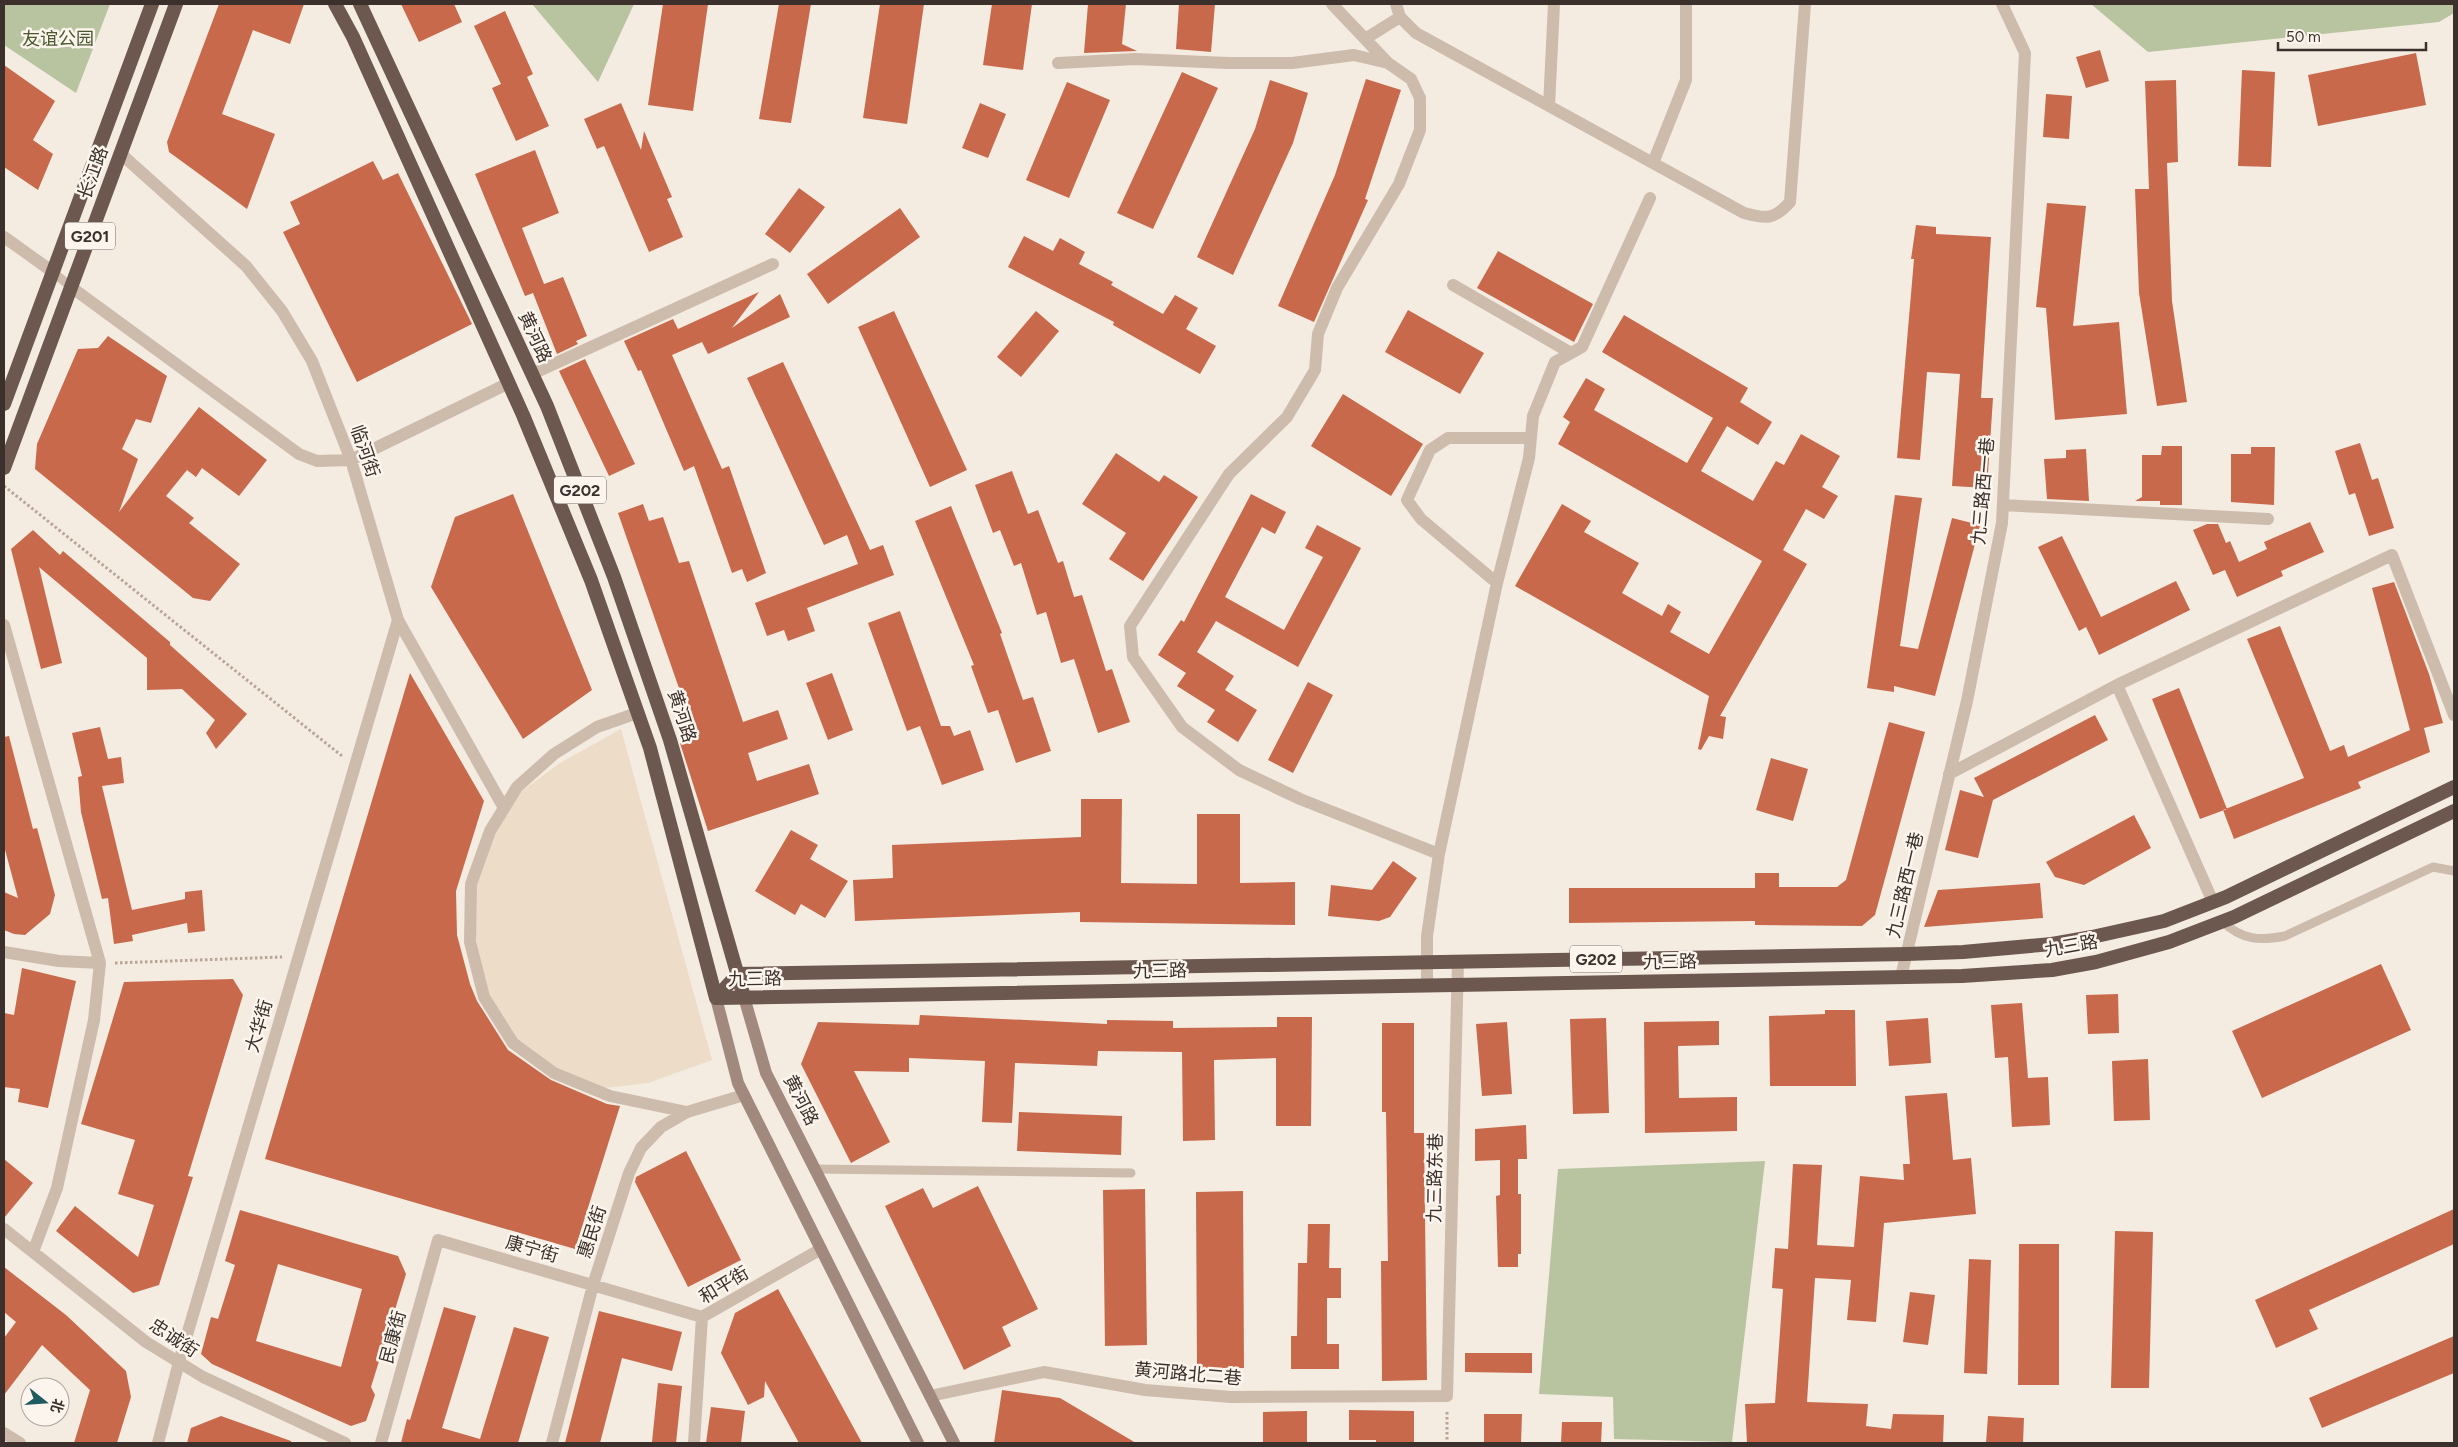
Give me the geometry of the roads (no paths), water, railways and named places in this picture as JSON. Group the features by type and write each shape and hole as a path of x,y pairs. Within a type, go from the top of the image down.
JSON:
{"highway":[{"name":"长江路","path":"4,404 152,4"},
{"name":"长江路","path":"4,468 176,4"},
{"name":"G202","path":"335,4 354,37 509,383 591,580 650,748 716,998"},
{"name":"黄河路","path":"360,4 547,406 614,576 670,740 744,998"},
{"name":"九三路","path":"716,998 738,974 1907,954 2006,949 2084,939 2164,921 2213,902 2454,787"},
{"name":"九三路","path":"716,998 1901,977 2006,974 2052,970 2133,953 2202,931 2454,811"}],"main road":[{"path":"716,998 738,1083 918,1443"},
{"name":"黄河路","path":"744,998 766,1073 954,1443"}],"street":[{"path":"1332,4 1388,62 1412,79 1420,98 1420,130 1399,184 1337,288 1318,334 1315,370 1287,417 1229,474 1130,626 1132,657 1182,727 1239,770 1300,799 1439,854"},
{"path":"1396,4 1400,17 1416,33 1744,213 1765,218 1780,214 1790,202 1796,153 1805,4"},
{"path":"1550,106 1554,4"},
{"path":"1653,163 1686,80 1686,4"},
{"name":"九三路西一巷","path":"1901,977 1967,701 1998,542 2002,505 2025,53 2002,4"},
{"path":"1365,39 1400,17"},
{"path":"1058,63 1135,59 1228,63 1292,63 1354,55 1388,62"},
{"name":"临河街","path":"120,153 246,266 282,311 312,361 351,460 398,620 504,808"},
{"path":"1427,985 1427,936 1439,854 1497,583 1528,458 1533,416 1555,362 1582,347 1650,198"},
{"path":"4,237 53,272"},
{"path":"532,374 773,264"},
{"path":"1453,285 1571,353"},
{"path":"71,287 299,454 317,461 351,460 509,383"},
{"path":"1497,583 1421,520 1407,500 1430,450 1448,438 1531,438"},
{"path":"2002,505 2268,519"},
{"path":"1950,774 2117,686 2392,555 2454,714"},
{"name":"大华街","path":"158,1443 178,1362 398,620"},
{"path":"4,625 100,963 94,1020 57,1188 33,1252"},
{"path":"2117,686 2213,902"},
{"path":"637,713 597,727 554,754 517,787 490,831 471,884 470,942 484,997 513,1043 554,1073 610,1096 687,1112"},
{"path":"4,952 58,962 100,963"},
{"name":"九三路东巷","path":"1447,1396 1458,962"},
{"name":"惠民街","path":"552,1443 593,1285 629,1173 641,1148 661,1127 687,1112 744,1095"},
{"name":"忠诚街","path":"4,1229 146,1342 203,1377 345,1443"},
{"name":"康宁街","path":"438,1240 702,1317"},
{"name":"民康街","path":"381,1443 438,1240"},
{"name":"和平街","path":"694,1443 702,1317 821,1249"},
{"name":"黄河路北二巷","path":"930,1396 1044,1372 1144,1390 1231,1396 1447,1396"},
{"path":"4,1433 20,1443"}],"lane":[{"path":"53,272 71,287"},
{"path":"2223,922 2233,932 2248,938 2264,940 2285,936 2433,867 2454,871"},
{"path":"815,1169 1131,1173"}],"park label":[{"name":"友谊公园","path":"58,39"}]}
